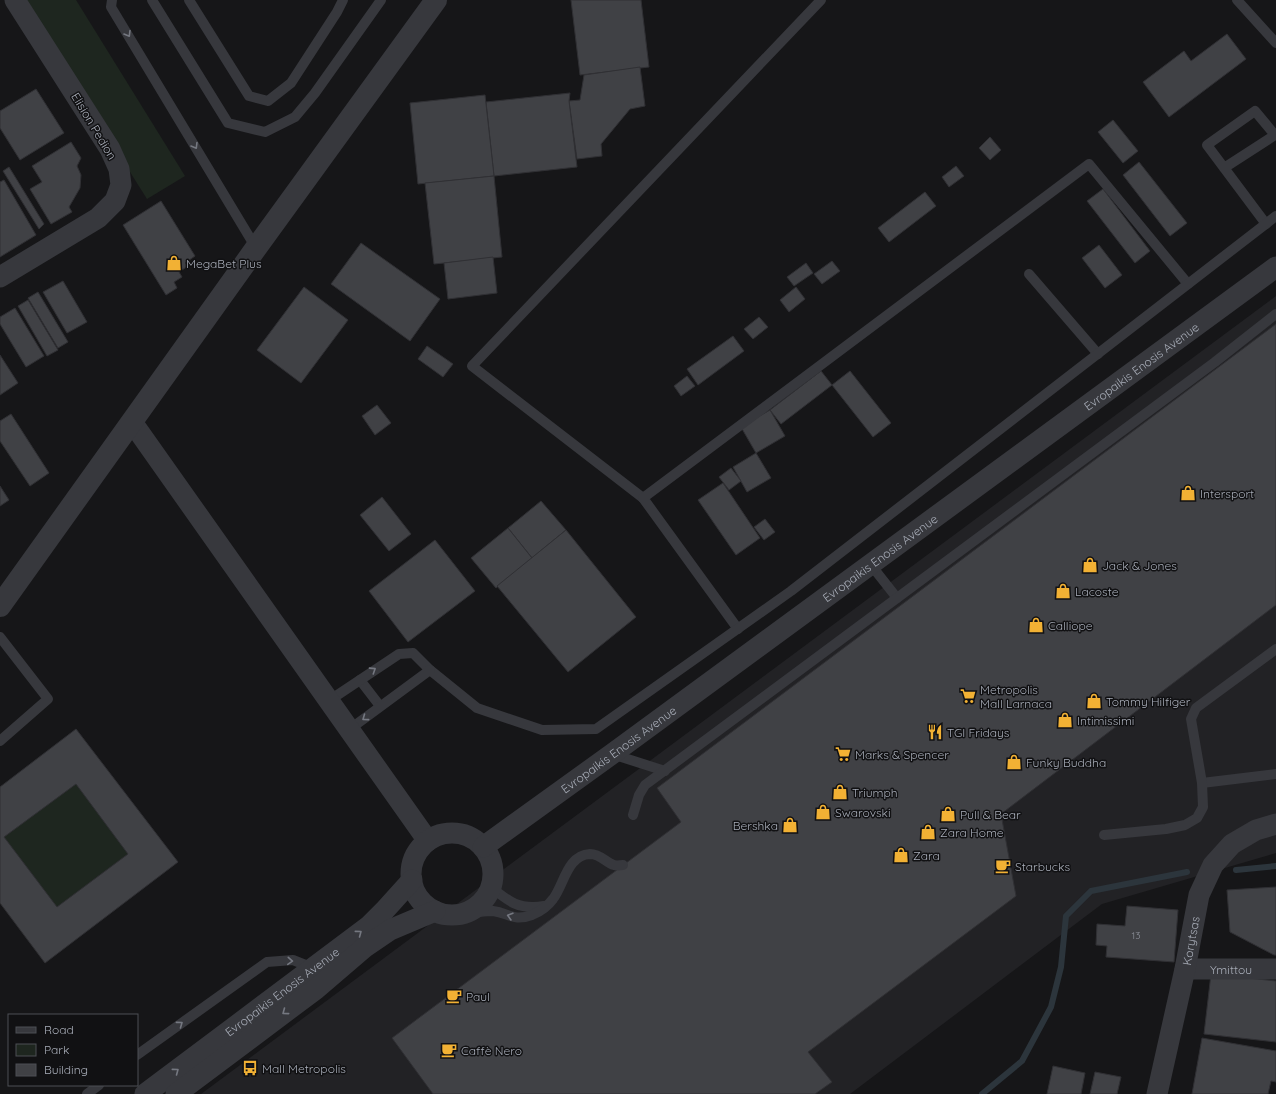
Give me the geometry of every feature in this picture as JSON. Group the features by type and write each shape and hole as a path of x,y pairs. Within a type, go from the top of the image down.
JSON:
{"street":[{"name":"Elision Pedion","path":"0,277 98,218 115,201 121,185 119,169 110,148 15,0"},
{"path":"0,606 256,248 436,0"},
{"name":"Evropaikis Enosis Avenue","path":"483,847 871,565 1276,267"},
{"path":"132,422 330,700 428,841"},
{"name":"Korytsas","path":"1157,1094 1185,969 1199,896 1213,865 1232,844 1256,830 1276,824"},
{"path":"452,833 465,835 477,841 483,847 492,862 493,874 491,887 485,898 476,908 463,914 449,915 435,911 423,903 415,892 412,880 412,864 418,851 428,841 440,834 452,833"},
{"name":"Evropaikis Enosis Avenue","path":"145,1094 368,926 412,880"},
{"name":"Evropaikis Enosis Avenue","path":"176,1094 316,989 365,947 390,930 435,911"},
{"name":"Ymittou","path":"1185,969 1276,969"}],"lane":[{"path":"112,0 111,7 256,248"},
{"path":"152,0 228,123 266,132 295,117 316,93 381,0"},
{"path":"189,0 249,96 268,101 291,83 337,12 343,0"},
{"path":"738,629 643,498 472,366 821,0"},
{"path":"1237,0 1276,43"},
{"path":"1224,168 1275,134 1255,111 1207,145 1224,168 1266,224"},
{"path":"643,498 1089,164 1188,284"},
{"path":"330,700 399,654 413,653 430,670 478,708 542,730 596,729 792,591 1276,216"},
{"path":"1029,274 1098,354"},
{"path":"633,815 639,795 645,786 1215,362 1276,314"},
{"path":"871,565 897,598"},
{"path":"0,637 48,699 0,741"},
{"path":"1104,835 1166,829 1184,825 1197,818 1203,807 1202,783 1191,719 1196,708 1276,649"},
{"path":"350,729 430,670"},
{"path":"360,680 380,706"},
{"path":"612,754 665,771"},
{"path":"1202,783 1276,774"},
{"path":"463,914 493,911 512,917 521,918 536,913 552,901 556,896 570,866 575,860 583,855 591,854 603,858 613,865 623,866"},
{"path":"491,887 506,900 518,906 534,908 546,906"},
{"path":"138,1054 267,962 293,960 313,968"},
{"path":"87,1094 98,1086"}],"shaded area":[{"name":"Metropolis Mall Larnaca","path":"1276,296 1276,853 1102,904 850,1094 201,1094"}],"green space":[{"path":"22,0 76,0 185,176 147,199"},
{"path":"76,784 128,854 57,907 4,837"}],"building":[{"path":"571,0 641,0 649,67 580,75"},
{"path":"1227,34 1246,59 1169,117 1143,82 1184,51 1191,61"},
{"path":"640,67 645,106 630,109 601,144 602,156 577,159 569,101 580,100 584,75"},
{"path":"36,89 64,133 20,160 0,128 0,111"},
{"path":"570,93 569,101 577,167 494,176 486,102"},
{"path":"485,95 494,176 418,184 410,103"},
{"path":"1113,120 1138,151 1123,163 1098,132"},
{"path":"990,137 1001,150 990,160 979,148"},
{"path":"71,142 81,158 77,166 81,175 80,188 69,207 72,212 51,224 30,189 42,182 32,166"},
{"path":"1139,162 1187,223 1170,236 1123,175"},
{"path":"956,166 964,176 949,187 942,177"},
{"path":"9,167 44,224 39,229 3,171"},
{"path":"494,176 502,257 434,264 425,183"},
{"path":"4,180 36,235 0,257 0,182"},
{"path":"1103,189 1150,251 1135,263 1087,201"},
{"path":"925,192 936,206 889,242 878,228"},
{"path":"161,201 195,256 185,263 188,266 179,272 182,277 174,282 177,288 166,295 123,225"},
{"path":"361,243 440,299 410,341 331,284"},
{"path":"1099,245 1122,275 1105,288 1082,258"},
{"path":"493,257 497,293 448,299 444,263"},
{"path":"832,261 840,271 822,284 814,274"},
{"path":"806,263 813,273 794,286 787,277"},
{"path":"63,281 87,322 67,333 43,292"},
{"path":"304,287 348,320 301,383 257,350"},
{"path":"796,287 805,299 789,312 780,300"},
{"path":"38,292 68,342 58,348 28,298"},
{"path":"28,300 58,350 47,356 18,306"},
{"path":"15,308 44,356 26,367 0,324 0,317"},
{"path":"759,317 768,327 753,339 744,329"},
{"name":"Metropolis Mall Larnaca","path":"1276,324 1276,605 1001,814 1016,896 808,1052 832,1082 815,1094 433,1094 392,1038 681,822 657,788"},
{"path":"733,336 744,351 698,385 687,369"},
{"path":"427,346 453,364 443,377 418,359"},
{"path":"0,355 18,383 0,395"},
{"path":"821,371 832,385 781,424 770,410"},
{"path":"850,371 891,423 873,437 832,385"},
{"path":"687,376 695,386 681,396 674,386"},
{"path":"377,405 391,423 375,435 362,416"},
{"path":"770,410 785,436 756,453 741,427"},
{"path":"11,414 49,473 30,486 0,441 0,421"},
{"path":"756,453 771,478 747,492 733,467"},
{"path":"731,468 741,481 729,490 719,477"},
{"path":"723,483 760,538 736,555 698,500"},
{"path":"0,486 9,500 0,506"},
{"path":"382,497 411,534 389,551 360,515"},
{"path":"541,501 566,530 532,558 508,528"},
{"path":"765,519 775,532 764,540 754,527"},
{"path":"508,528 532,558 496,588 471,558"},
{"path":"566,530 636,617 568,672 497,586"},
{"path":"435,540 475,591 408,642 369,591"},
{"path":"76,729 178,862 45,963 0,903 0,787","holes":["76,784 128,854 57,907 4,837"]},
{"path":"1276,887 1276,955 1274,955 1230,932 1227,890"},
{"path":"1127,906 1178,910 1174,962 1106,957 1107,946 1096,945 1097,924 1125,926"},
{"path":"1211,974 1276,981 1276,1042 1204,1034"},
{"path":"1202,1038 1276,1051 1276,1082 1271,1081 1268,1094 1192,1094"},
{"path":"1053,1066 1085,1073 1081,1094 1047,1094"},
{"path":"1095,1072 1121,1077 1117,1094 1090,1094"}],"waterway":[{"path":"1236,870 1276,866"},
{"path":"982,1094 1022,1061 1051,1007 1061,967 1066,916 1091,891 1187,872"}],"place":[{"name":"MegaBet Plus","path":"174,263"},
{"name":"Intersport","path":"1188,493"},
{"name":"Jack & Jones","path":"1090,565"},
{"name":"Lacoste","path":"1063,591"},
{"name":"Calliope","path":"1036,625"},
{"name":"Metropolis Mall Larnaca","path":"968,696"},
{"name":"Tommy Hilfiger","path":"1094,701"},
{"name":"Intimissimi","path":"1065,720"},
{"name":"TGI Fridays","path":"935,732"},
{"name":"Marks & Spencer","path":"843,754"},
{"name":"Funky Buddha","path":"1014,762"},
{"name":"Triumph","path":"840,792"},
{"name":"Swarovski","path":"823,812"},
{"name":"Pull & Bear","path":"948,814"},
{"name":"Bershka","path":"790,825"},
{"name":"Zara Home","path":"928,832"},
{"name":"Zara","path":"901,855"},
{"name":"Starbucks","path":"1003,866"},
{"name":"Paul","path":"454,996"},
{"name":"Caffè Nero","path":"449,1050"},
{"name":"Mall Metropolis","path":"250,1068"}]}
